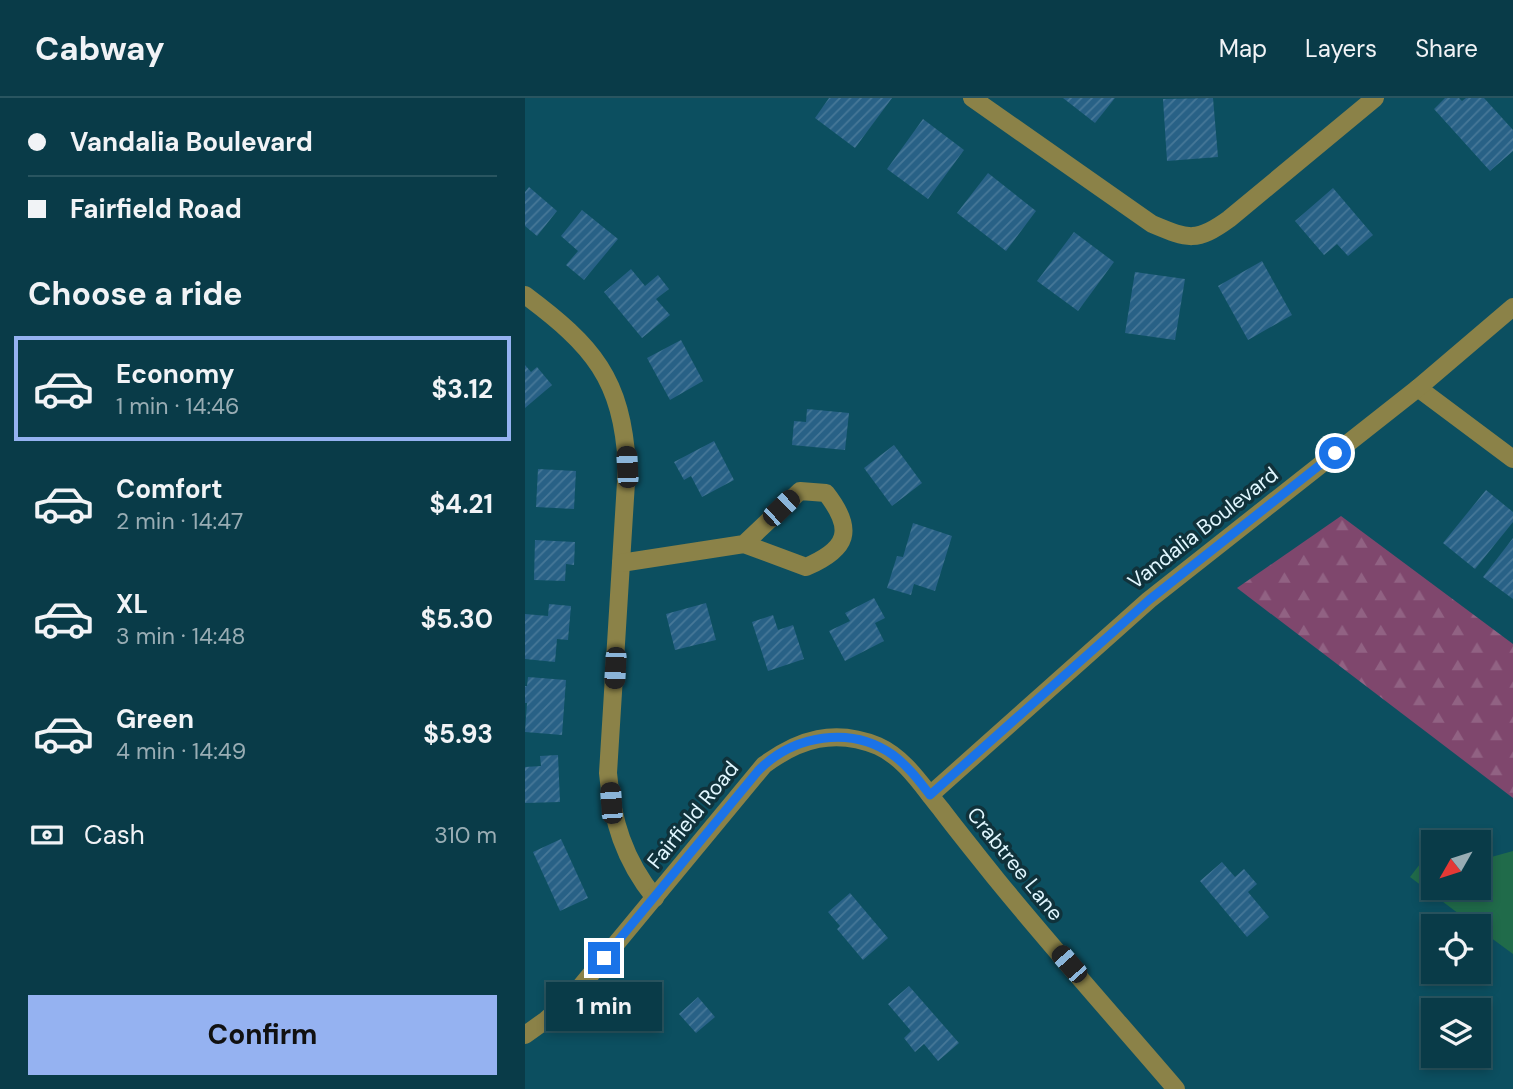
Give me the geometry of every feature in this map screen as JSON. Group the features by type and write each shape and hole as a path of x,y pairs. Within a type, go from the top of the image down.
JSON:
{"street":[{"path":"972,98 1152,224 1180,236 1197,236 1211,232 1375,98"},
{"path":"525,295 565,325 587,348 605,374 625,435 627,467 608,773 617,832 629,860 655,898"},
{"name":"Vandalia Boulevard","path":"930,795 1149,600 1418,388 1513,307"},
{"path":"1418,388 1513,459"},
{"path":"621,563 744,544 806,567 829,557 840,543 845,524 826,493 800,491 744,544"},
{"name":"Fairfield Road","path":"525,1034 572,997 764,765 785,749 809,740 853,738 878,746 906,766 930,795"},
{"name":"Crabtree Lane","path":"930,795 997,881 1176,1089"}],"green space":[{"path":"1341,516 1513,644 1513,798 1237,588"}],"shaded area":[{"path":"1513,851 1513,954 1491,938 1491,914 1459,914 1441,900 1491,900 1491,857"},
{"path":"1421,863 1421,885 1410,877"}],"building":[{"path":"829,98 892,98 855,148 815,118"},
{"path":"1063,98 1115,98 1095,123"},
{"path":"1213,98 1218,157 1167,161 1163,99"},
{"path":"1445,98 1459,98 1462,101 1466,98 1484,98 1513,130 1513,151 1490,171 1434,109"},
{"path":"923,119 964,150 928,199 887,169"},
{"path":"988,173 1036,211 1006,251 957,213"},
{"path":"529,187 557,211 537,236 525,226 525,192"},
{"path":"1333,188 1373,235 1348,256 1337,244 1324,255 1295,221"},
{"path":"582,210 618,239 584,280 566,265 578,251 561,236"},
{"path":"1074,232 1114,262 1078,311 1037,281"},
{"path":"1262,261 1292,315 1248,340 1218,286"},
{"path":"631,269 645,286 658,275 669,289 656,299 670,315 642,338 604,292"},
{"path":"1135,272 1185,279 1175,340 1125,333"},
{"path":"681,340 703,381 670,400 647,358"},
{"path":"525,365 531,372 537,367 552,385 525,408"},
{"path":"807,409 849,413 845,450 792,445 794,421 806,422"},
{"path":"714,441 734,480 702,497 691,476 684,480 674,462"},
{"path":"894,445 922,483 892,506 864,468"},
{"path":"538,469 576,471 574,509 536,507"},
{"path":"1486,490 1513,512 1513,522 1475,569 1443,543"},
{"path":"913,523 952,536 935,591 914,584 911,595 887,588 897,556 903,557"},
{"path":"1513,538 1513,599 1483,577"},
{"path":"535,540 575,542 574,565 566,564 565,581 534,580"},
{"path":"874,598 885,618 875,623 884,641 845,661 829,631 850,621 845,613"},
{"path":"706,603 716,640 675,650 666,614"},
{"path":"549,604 571,606 568,640 557,639 555,662 525,659 525,614 548,616"},
{"path":"773,615 778,630 793,625 804,659 768,671 752,622"},
{"path":"528,677 566,680 562,735 525,732 525,686"},
{"path":"558,755 560,802 525,803 525,767 541,766 540,756"},
{"path":"561,839 588,898 560,911 533,852"},
{"path":"1222,862 1235,877 1244,869 1257,884 1248,892 1269,917 1247,937 1200,881"},
{"path":"850,893 888,938 863,960 837,929 840,926 828,912"},
{"path":"909,986 959,1043 938,1061 924,1044 915,1052 904,1038 911,1031 888,1004"},
{"path":"698,997 715,1017 696,1033 679,1014"}],"route":[{"path":"604,958 758,771 785,749 809,740 853,738 878,746 893,755 930,795 1149,600 1335,453"}]}
